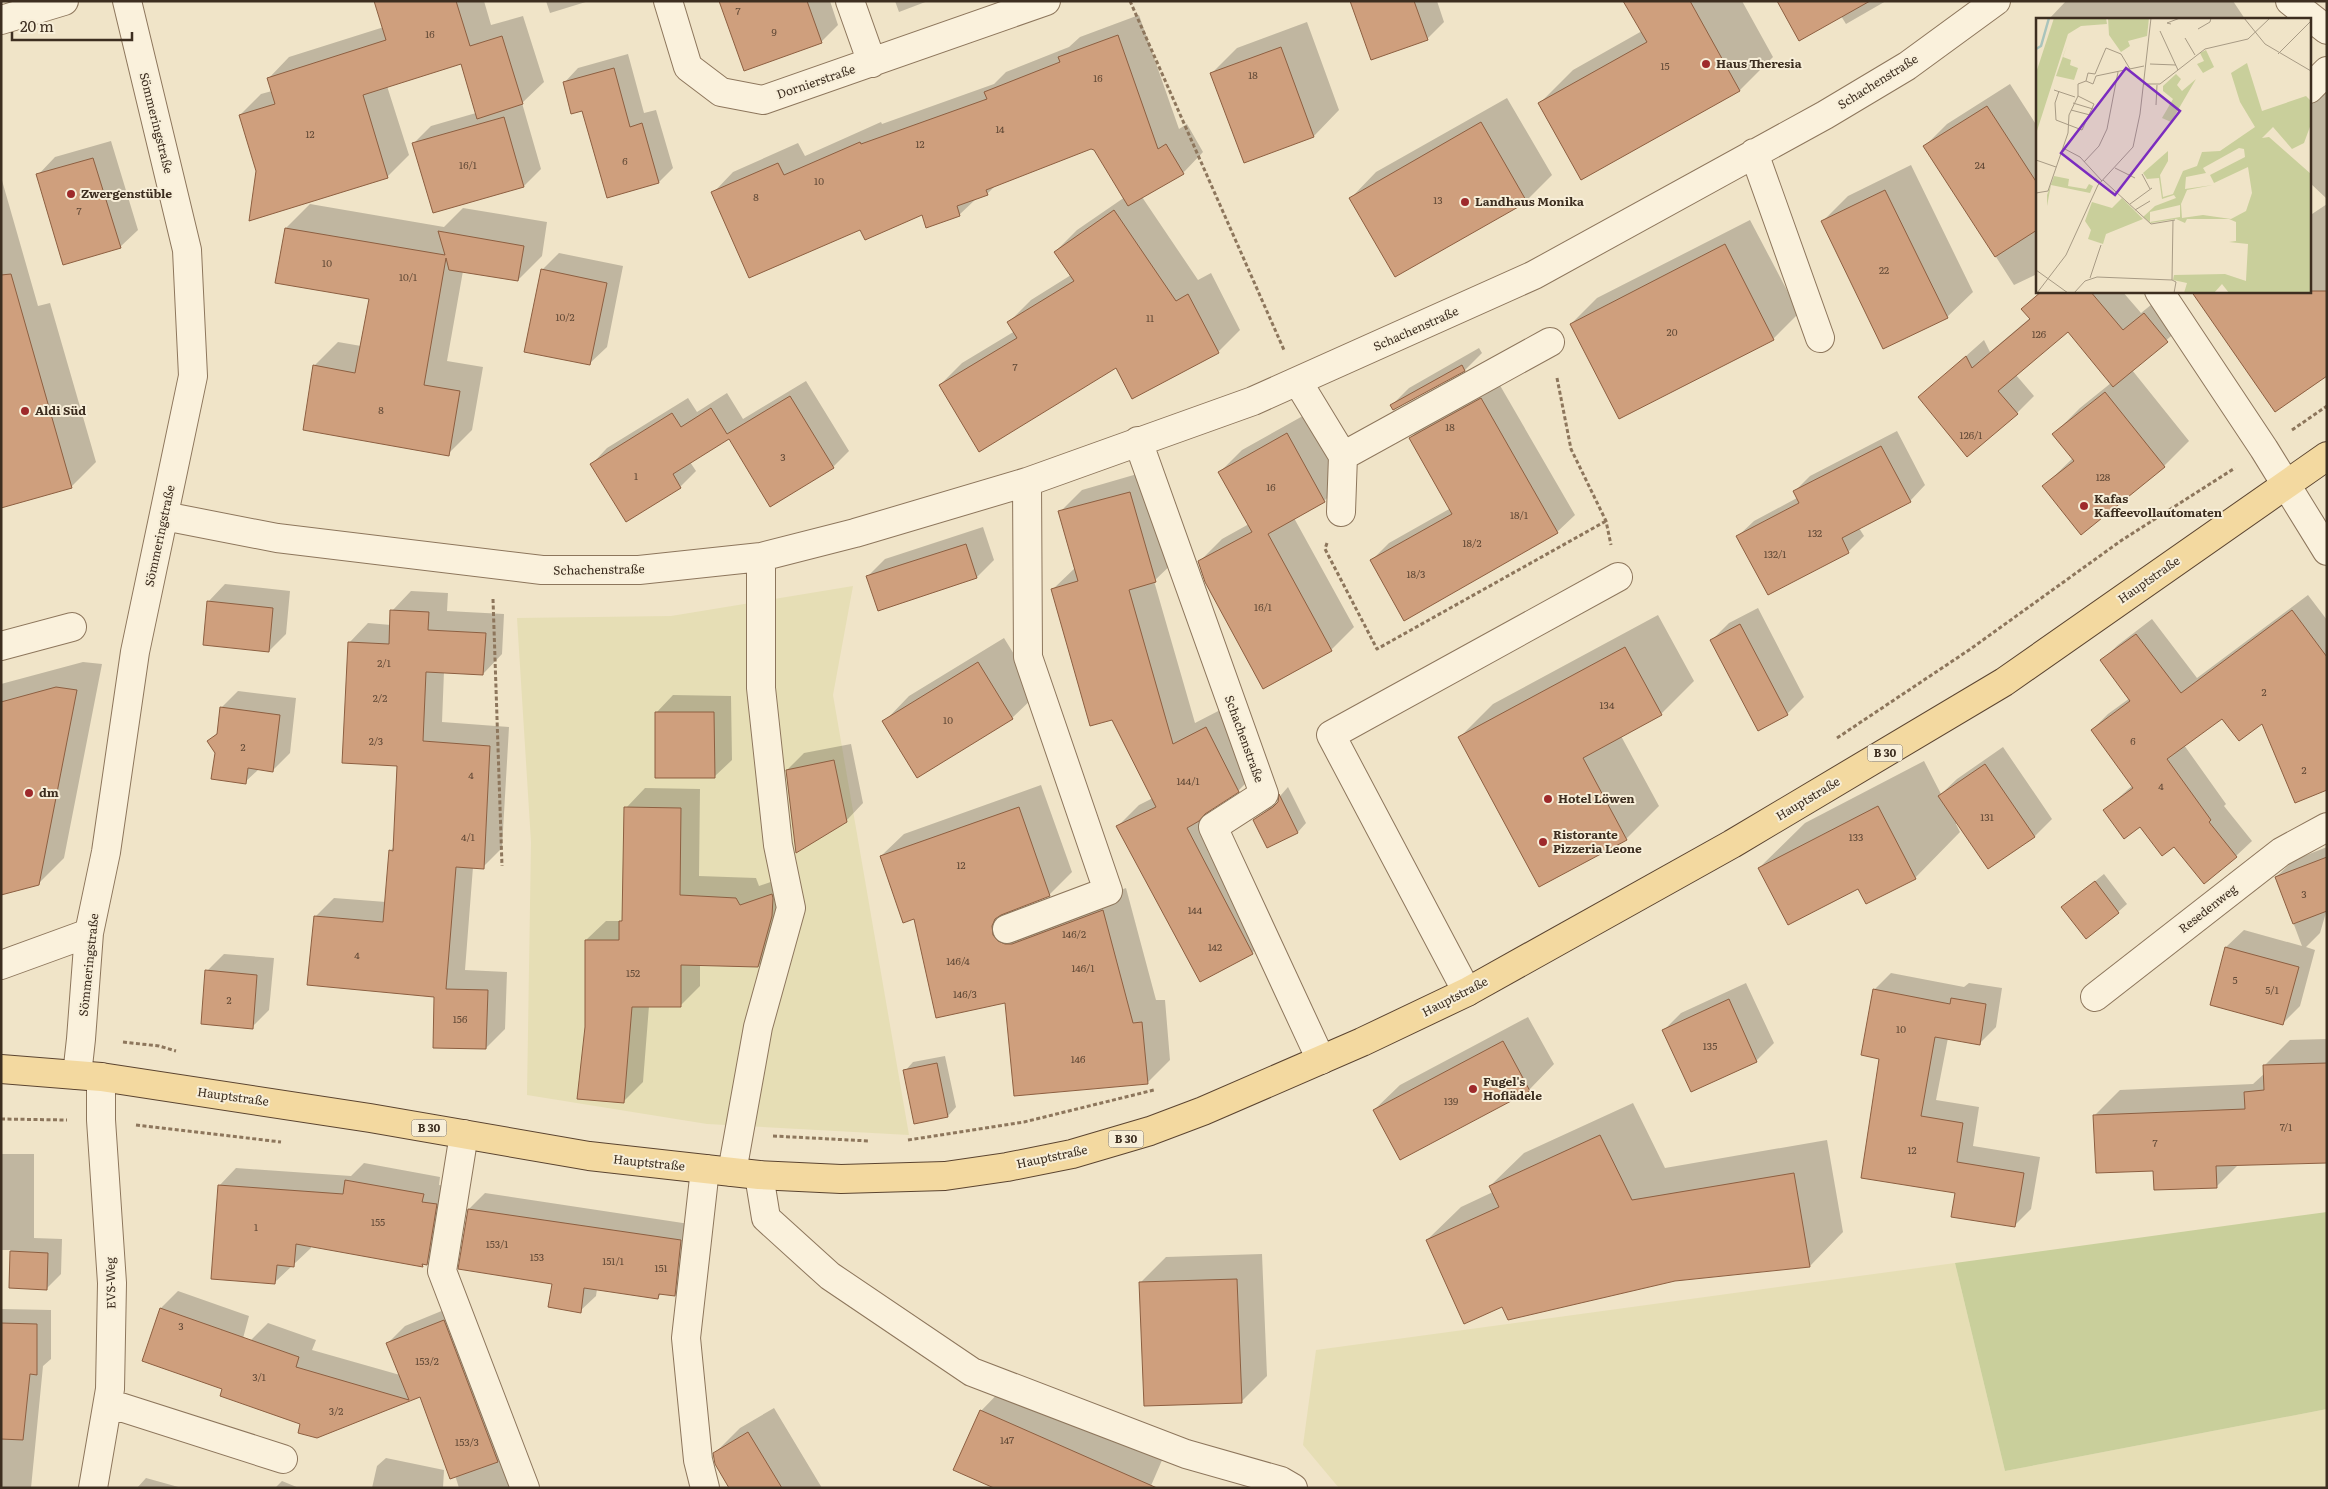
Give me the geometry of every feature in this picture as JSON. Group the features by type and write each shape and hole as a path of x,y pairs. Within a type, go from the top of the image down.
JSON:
{"main road":[{"name":"Hauptstraße","path":"1,1069 89,1076 464,1134 589,1156 732,1172 841,1179 945,1176 1007,1167 1072,1154 1150,1131 1203,1111 1321,1060 1467,992 1732,844 2004,682 2327,456"}],"street":[{"path":"1,20 64,1"},
{"name":"Sömmeringstraße","path":"89,1076 82,1039 89,933 106,852 135,652 193,376 187,250 127,1"},
{"name":"Dornierstraße","path":"668,1 688,67 721,92 763,100 1038,3"},
{"name":"Dornierstraße","path":"850,1 872,63"},
{"name":"Schachenstraße","path":"164,516 277,538 542,570 639,570 761,557 856,533 1026,482 1253,401 1534,275 1825,115 1907,66 1996,1"},
{"path":"2290,1 2327,30"},
{"path":"2310,88 2327,71"},
{"path":"1754,153 1820,338"},
{"path":"2160,292 2264,449 2327,551"},
{"path":"1343,456 1550,342"},
{"path":"1298,382 1343,456 1341,512"},
{"name":"Schachenstraße","path":"1138,441 1264,794 1213,827 1321,1060"},
{"path":"1007,929 1108,891 1028,657 1026,482"},
{"path":"732,1172 758,1027 791,908 778,845 761,688 761,557"},
{"path":"1467,992 1331,735 1618,577"},
{"path":"1,646 72,627"},
{"name":"Resedenweg","path":"2094,998 2280,852 2327,827"},
{"path":"1,965 89,933"},
{"name":"EVS-Weg","path":"89,1076 101,1120 112,1283 110,1389 93,1488"},
{"path":"464,1134 442,1271 525,1488"},
{"path":"705,1169 686,1338 698,1460 706,1488"},
{"path":"759,1174 766,1218 830,1276 972,1372 1186,1454 1281,1481 1292,1488"},
{"path":"108,1403 283,1459"}],"path":[{"path":"1130,1 1298,382"},
{"path":"1550,342 1572,449 1606,521 1618,577"},
{"path":"1341,512 1325,549 1377,649 1606,521"},
{"path":"492,564 502,866"},
{"path":"1,1119 101,1120"}],"shaded area":[{"path":"853,586 833,695 909,1135 707,1124 527,1095 531,842 517,618 671,616"},
{"path":"1955,1263 2005,1471 2327,1409 2327,1488 1339,1488 1303,1445 1316,1350"}],"green space":[{"path":"2327,1212 2327,1409 2005,1471 1955,1263"}],"building":[{"path":"374,1 456,1 470,46 502,36 523,104 477,119 461,64 363,95 388,178 249,221 256,171 239,115 275,104 267,78 386,40"},
{"path":"719,1 807,1 822,43 744,71"},
{"path":"1350,1 1414,1 1428,40 1371,60"},
{"path":"1623,1 1690,1 1740,91 1581,180 1538,103 1647,42"},
{"path":"1777,1 1870,1 1799,41"},
{"path":"1118,35 1158,149 1166,144 1184,174 1128,206 1094,150 1091,149 986,190 988,195 957,206 960,216 926,228 922,215 865,240 860,230 749,278 711,192 778,163 784,175 860,142 861,144 987,99 984,92 1060,62 1058,57"},
{"path":"1281,47 1314,137 1244,163 1210,73"},
{"path":"614,68 630,127 642,123 659,183 607,198 582,111 571,114 563,82"},
{"path":"1987,106 2036,181 2036,231 1995,257 1923,146"},
{"path":"504,117 524,187 433,213 412,143"},
{"path":"1481,122 1527,202 1395,277 1349,198"},
{"path":"93,158 121,248 63,265 36,174"},
{"path":"1885,190 1948,318 1883,349 1821,221"},
{"path":"1114,210 1176,301 1188,294 1219,353 1132,399 1116,368 979,452 939,385 1017,338 1007,322 1074,281 1054,252"},
{"path":"285,228 445,255 438,231 524,246 518,281 449,270 446,258 424,385 460,391 449,456 303,430 313,365 355,373 369,299 275,283"},
{"path":"1725,244 1774,340 1619,419 1570,324"},
{"path":"541,269 607,283 590,365 524,352"},
{"name":"Aldi Süd","path":"11,274 72,488 1,508 1,275"},
{"path":"2327,291 2327,376 2275,412 2192,292"},
{"path":"2041,292 2091,292 2123,330 2144,313 2168,342 2113,387 2068,332 1998,391 2018,414 1967,457 1918,397 1966,356 1972,368 2030,319 2021,309"},
{"path":"1462,365 1465,371 1393,410 1390,405"},
{"path":"2105,392 2165,467 2081,535 2042,486 2074,461 2052,434"},
{"path":"790,396 834,468 770,507 729,439 673,474 681,488 626,522 590,464 672,413 681,427 711,408 727,434"},
{"path":"1481,398 1558,533 1404,621 1370,560 1452,514 1409,438"},
{"path":"1287,433 1325,502 1268,534 1332,651 1263,689 1205,582 1198,561 1252,532 1218,472"},
{"path":"1881,446 1911,502 1842,538 1849,553 1768,595 1736,536 1799,503 1793,491"},
{"path":"1130,492 1156,582 1129,590 1173,744 1206,727 1239,792 1187,828 1253,954 1200,982 1116,826 1156,807 1112,720 1090,726 1051,589 1078,581 1058,511"},
{"path":"966,544 977,578 878,611 866,576"},
{"path":"207,601 273,608 269,652 203,645"},
{"path":"390,610 429,612 428,630 486,633 483,675 426,672 423,741 490,746 484,869 456,867 446,989 488,990 486,1049 433,1048 434,997 307,985 314,916 383,922 389,850 393,851 397,766 342,763 348,642 389,644"},
{"path":"2292,610 2327,657 2327,790 2295,803 2262,724 2239,741 2222,719 2167,759 2211,820 2209,822 2237,857 2204,884 2174,847 2162,856 2140,827 2124,839 2103,810 2133,788 2091,730 2130,701 2100,660 2136,634 2181,693"},
{"path":"1740,624 1788,715 1758,731 1710,640"},
{"name":"Hotel Löwen","path":"1625,647 1662,715 1583,758 1627,840 1539,887 1458,737"},
{"path":"978,662 1013,719 917,778 882,721"},
{"name":"dm","path":"56,687 77,690 39,885 1,895 1,702"},
{"path":"220,707 280,715 273,772 248,768 246,784 211,779 215,753 207,741 217,734"},
{"path":"655,712 714,712 715,778 655,778"},
{"path":"834,760 847,822 796,853 786,770"},
{"path":"1985,764 2035,837 1988,869 1938,796"},
{"path":"1279,794 1298,833 1267,848 1253,820 1278,802"},
{"path":"1878,806 1916,879 1866,904 1858,889 1788,925 1758,868"},
{"path":"624,807 681,808 680,895 736,898 740,905 772,894 773,898 772,916 758,967 681,965 681,1007 632,1007 624,1103 577,1099 585,1027 585,940 619,940 619,921 622,921"},
{"path":"1019,807 1050,896 995,919 992,926 993,935 998,941 1012,944 1103,910 1133,1023 1142,1022 1148,1084 1014,1096 1005,1003 936,1018 914,919 903,923 880,856"},
{"path":"2327,857 2327,911 2293,924 2275,877"},
{"path":"2095,881 2119,913 2086,939 2061,907"},
{"path":"2225,947 2299,967 2283,1025 2210,1005"},
{"path":"205,970 257,975 253,1029 201,1024"},
{"path":"1873,989 1950,1004 1951,998 1986,1004 1980,1045 1935,1037 1921,1116 1963,1123 1957,1162 2024,1173 2015,1227 1951,1217 1955,1193 1861,1178 1879,1059 1861,1055"},
{"path":"1729,999 1757,1062 1691,1092 1662,1030"},
{"path":"1503,1041 1530,1091 1400,1160 1373,1110"},
{"path":"937,1063 948,1117 914,1124 903,1070"},
{"path":"2327,1063 2327,1163 2216,1166 2217,1188 2154,1190 2153,1171 2096,1173 2093,1115 2245,1109 2244,1092 2264,1090 2263,1065"},
{"path":"1600,1135 1632,1200 1794,1173 1810,1267 1675,1281 1508,1320 1502,1307 1464,1324 1426,1240 1499,1207 1489,1186"},
{"path":"345,1180 424,1194 422,1202 437,1204 427,1265 422,1264 423,1267 296,1244 294,1267 277,1265 275,1284 211,1279 218,1185 343,1194"},
{"path":"468,1209 681,1240 675,1296 659,1294 658,1299 584,1288 581,1313 548,1307 552,1284 458,1269"},
{"path":"10,1251 48,1253 47,1290 9,1288"},
{"path":"1237,1279 1242,1403 1144,1406 1139,1282"},
{"path":"160,1308 299,1357 296,1367 409,1400 386,1343 444,1320 498,1462 450,1479 420,1397 317,1438 298,1433 300,1424 220,1396 222,1389 142,1361"},
{"path":"1,1323 37,1324 37,1375 30,1374 23,1440 1,1439"},
{"path":"980,1410 1157,1488 994,1488 953,1470"},
{"path":"748,1432 782,1488 729,1488 715,1464 713,1453"}],"place":[{"name":"Haus Theresia","path":"1706,64"},
{"name":"Zwergenstüble","path":"71,194"},
{"name":"Landhaus Monika","path":"1465,202"},
{"name":"Aldi Süd","path":"25,411"},
{"name":"Kafas Kaffeevollautomaten","path":"2084,506"},
{"name":"dm","path":"29,793"},
{"name":"Hotel Löwen","path":"1548,799"},
{"name":"Ristorante Pizzeria Leone","path":"1543,842"},
{"name":"Fugel's Hoflädele","path":"1473,1089"}]}
